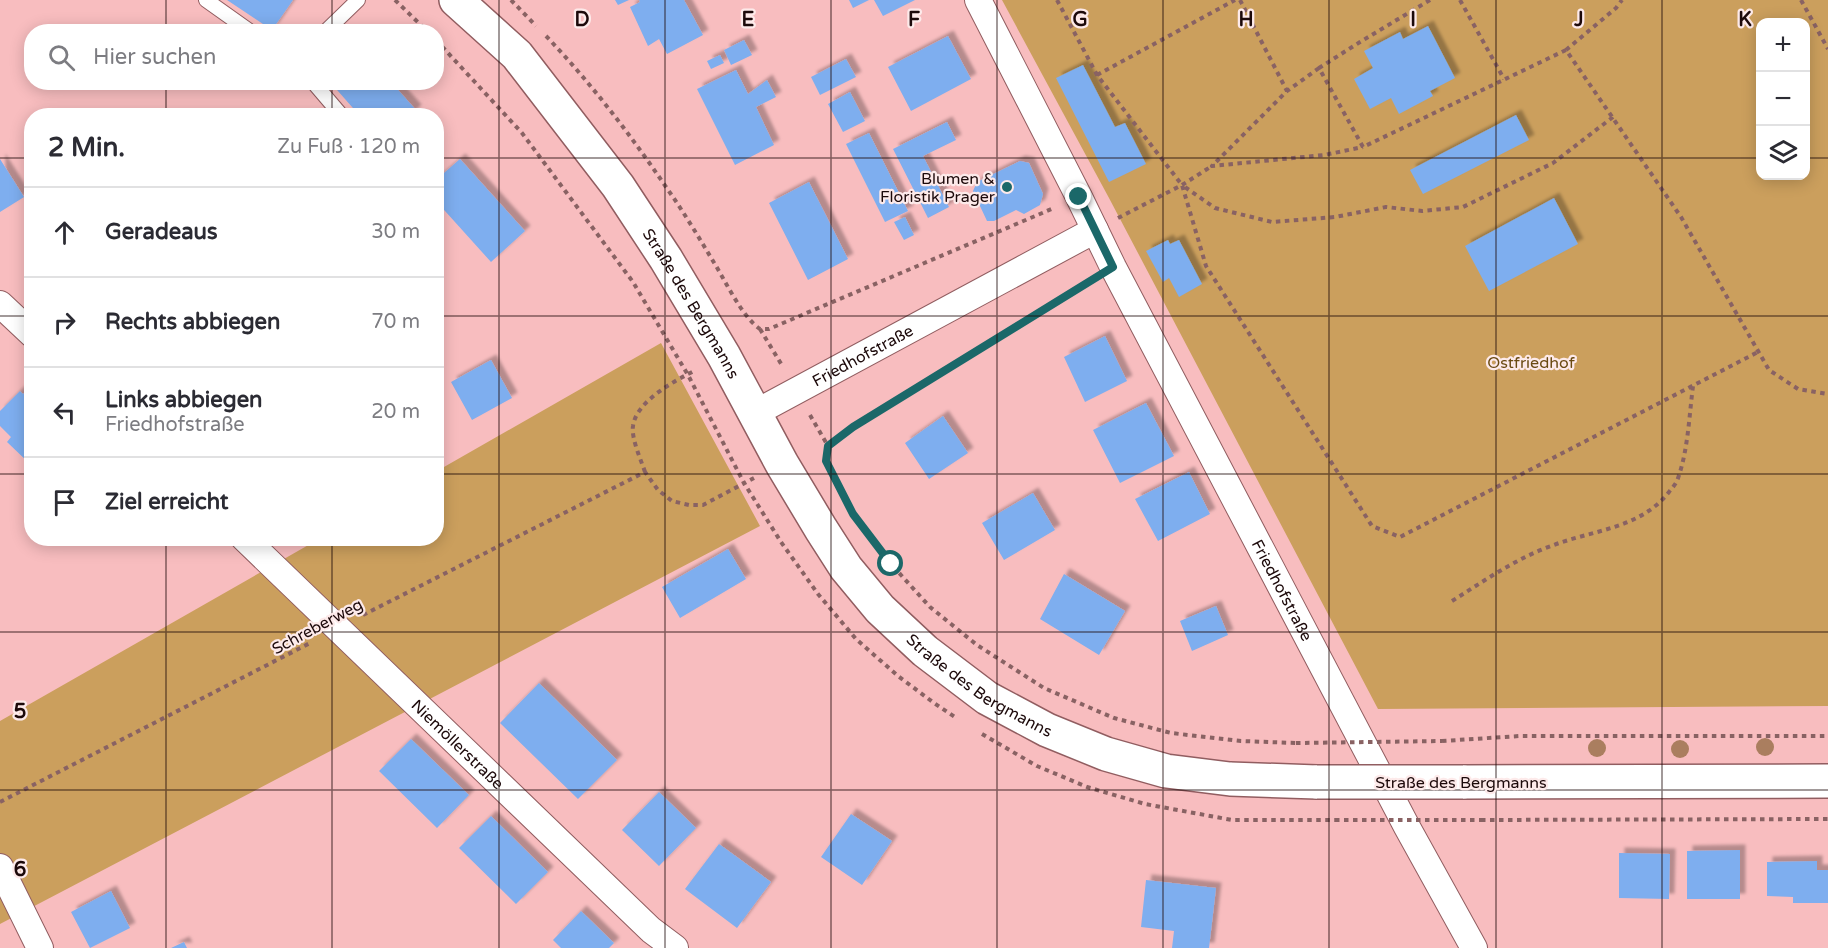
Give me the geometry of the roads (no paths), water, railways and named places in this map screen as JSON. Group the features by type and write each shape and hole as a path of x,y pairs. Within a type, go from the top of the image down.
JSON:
{"main road":[{"name":"Straße des Bergmanns","path":"456,0 517,55 618,186 666,259 724,356 821,529 846,568 880,609 925,651 987,698 1047,730 1106,754 1166,771 1230,779 1317,782 1828,781"}],"street":[{"name":"Friedhofstraße","path":"978,0 1113,267 1407,827 1474,948"},
{"name":"Friedhofstraße","path":"755,413 1095,230"},
{"path":"0,304 24,326"},
{"name":"Niemöllerstraße","path":"252,546 642,922 675,948"},
{"path":"0,867 40,948"}],"lane":[{"path":"207,0 240,24"},
{"path":"333,24 358,0"},
{"path":"320,90 335,108"}],"place":[{"name":"Blumen & Floristik Prager","path":"1007,187"}],"park label":[{"name":"Ostfriedhof","path":"1531,362"}]}
